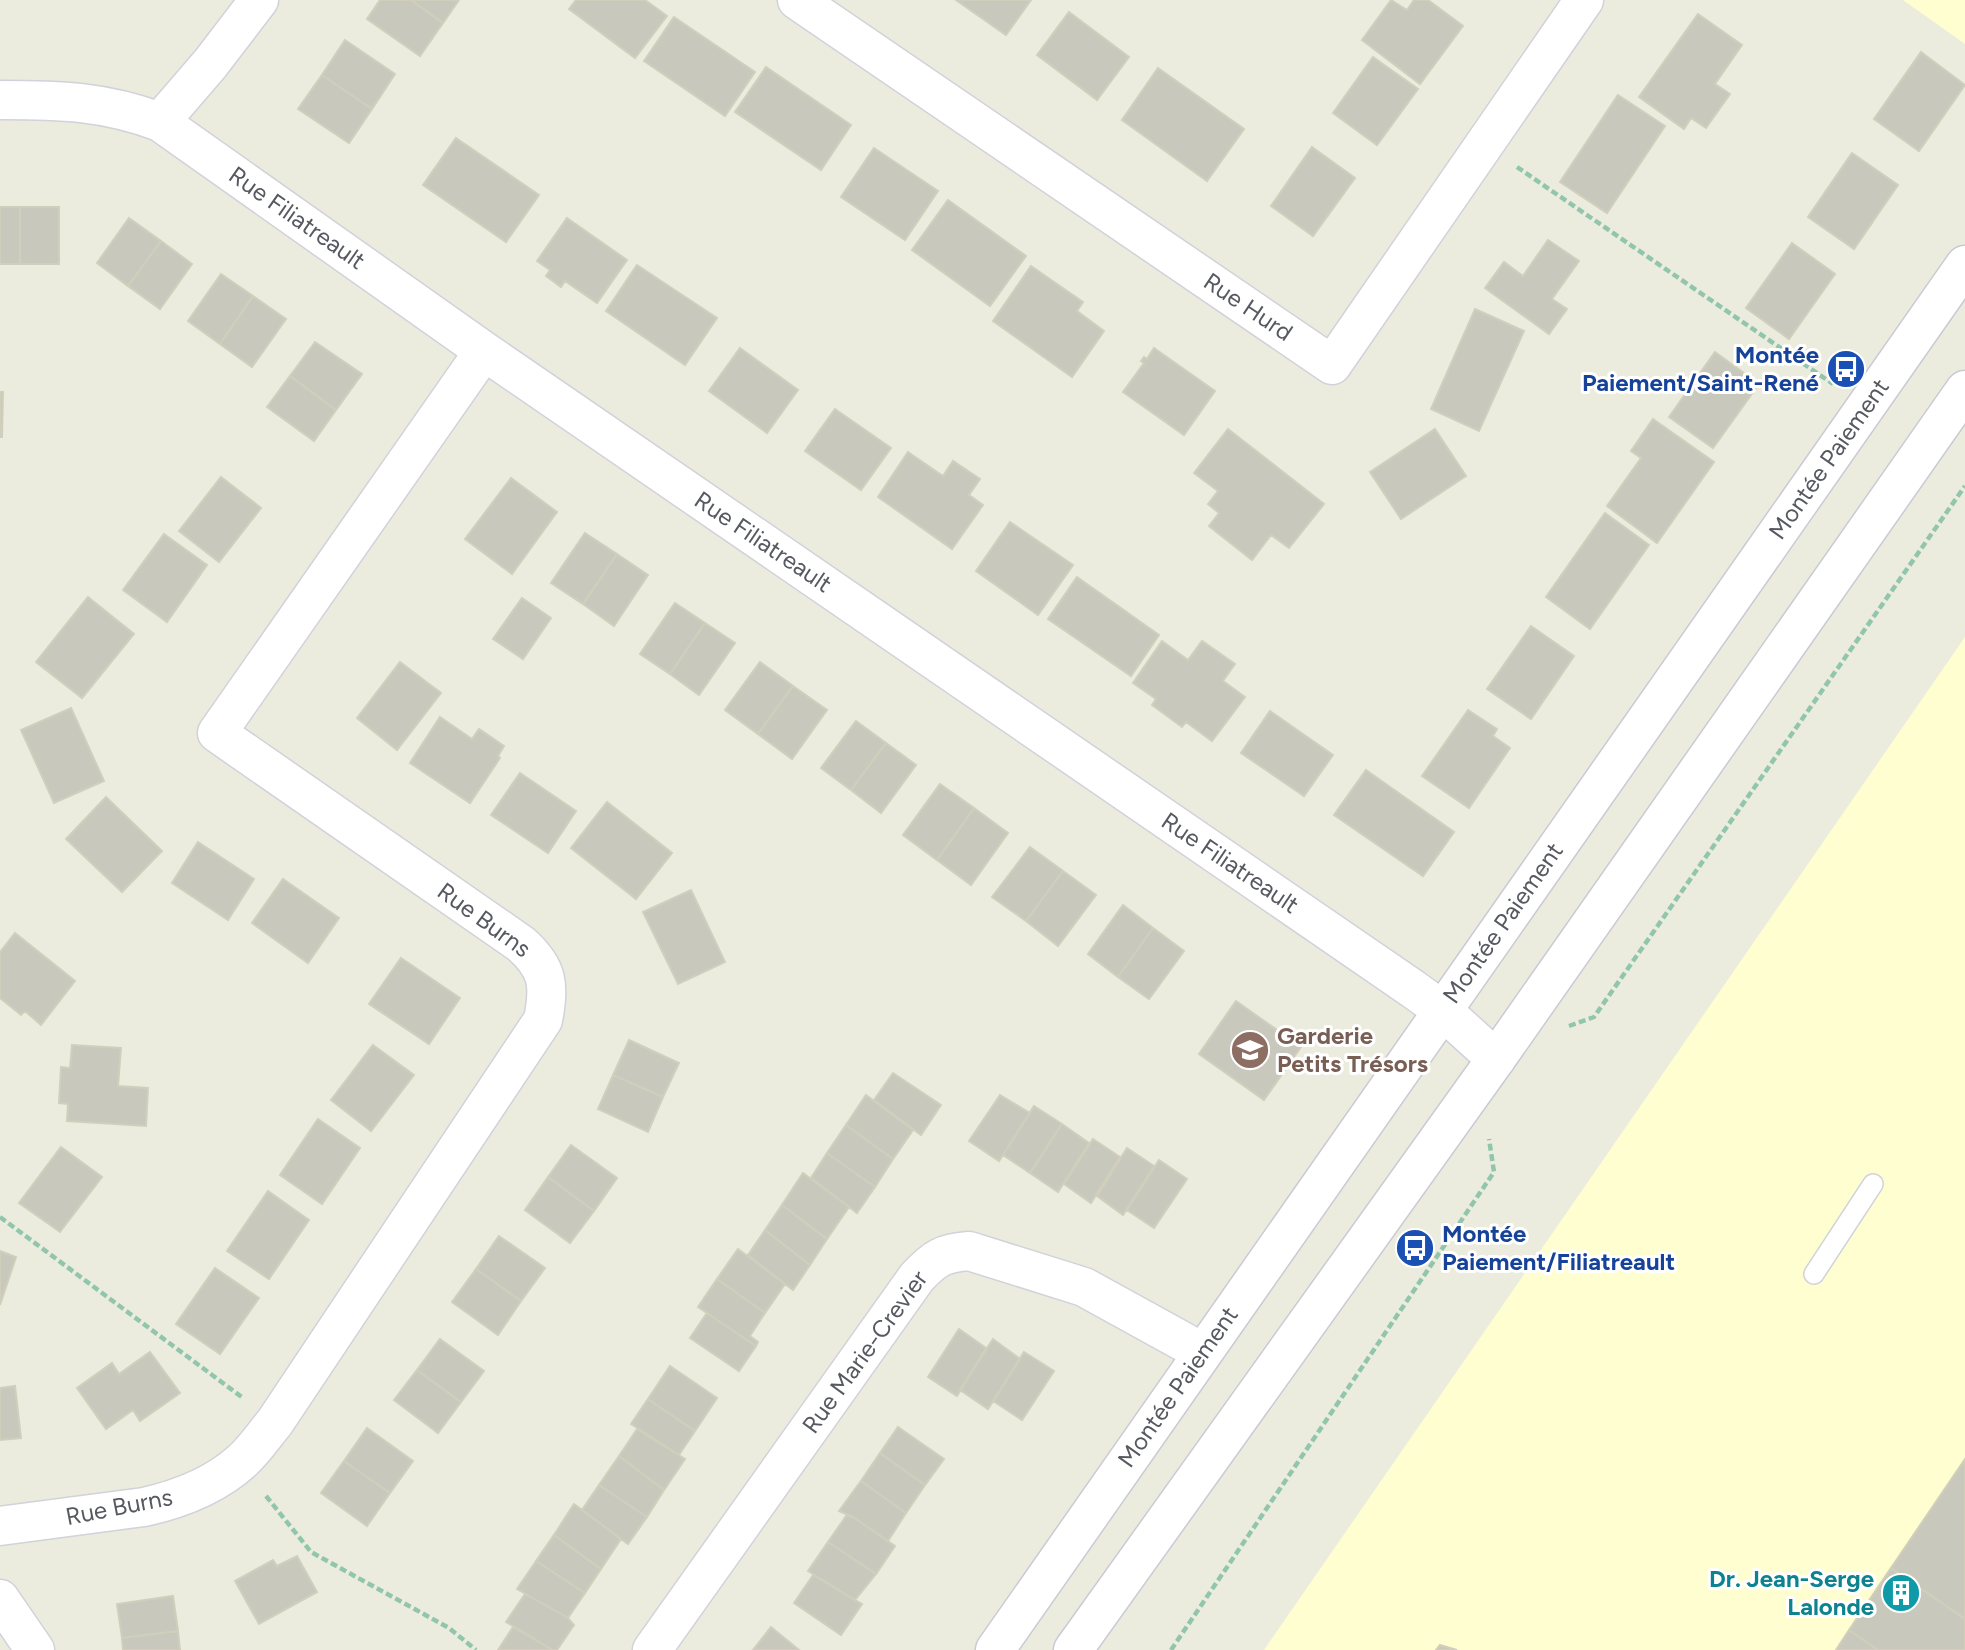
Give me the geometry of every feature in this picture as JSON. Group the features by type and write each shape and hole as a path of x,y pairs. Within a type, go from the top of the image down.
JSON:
{"street":[{"path":"160,122 210,64 259,0"},
{"name":"Rue Hurd","path":"797,0 1332,365 1584,0"},
{"name":"Rue Filiatreault","path":"0,100 64,100 94,104 128,110 160,122 484,351 1442,1010 1496,1059"},
{"name":"Montée Paiement","path":"995,1650 1965,265"},
{"name":"Rue Burns","path":"0,1526 168,1502 221,1479 246,1458 275,1422 543,1020 547,999 546,978 536,957 216,733 484,351"},
{"path":"1073,1650 1496,1059 1965,390"},
{"name":"Rue Marie-Crevier","path":"652,1650 917,1277 933,1261 949,1253 969,1251 1084,1287 1202,1352"},
{"path":"1091,1650 1132,1568"},
{"path":"0,1599 35,1650"}],"lane":[{"path":"1814,1274 1873,1184"}],"path":[{"path":"1485,145 1866,407"},
{"path":"1557,1030 1594,1017 1965,486"},
{"path":"1171,1650 1494,1172 1487,1142 1494,1131"},
{"path":"0,1217 275,1422"},
{"path":"266,1496 311,1552 449,1628 476,1650"}],"shaded area":[{"path":"1903,0 1965,0 1965,44"},
{"path":"1965,637 1965,1650 1264,1650"}],"building":[{"path":"380,0 411,0 443,23 420,56 367,19"},
{"path":"411,0 459,0 443,23"},
{"path":"576,0 645,0 667,16 635,58 569,9"},
{"path":"956,0 1031,0 1006,35"},
{"path":"1391,0 1407,10 1414,0 1428,0 1463,26 1420,84 1362,40"},
{"path":"1069,12 1129,57 1097,100 1037,55"},
{"path":"1698,14 1742,45 1715,84 1730,94 1706,128 1691,118 1684,129 1639,97"},
{"path":"674,17 755,72 725,116 644,61"},
{"path":"345,40 395,74 372,109 322,75"},
{"path":"1921,52 1965,85 1919,151 1874,119"},
{"path":"1373,57 1418,89 1377,145 1333,113"},
{"path":"766,67 851,125 821,170 735,112"},
{"path":"1158,68 1244,129 1207,181 1122,120"},
{"path":"322,75 372,109 349,143 298,109"},
{"path":"1618,95 1665,126 1607,213 1560,182"},
{"path":"456,138 539,195 506,242 423,185"},
{"path":"1312,147 1355,178 1313,236 1271,206"},
{"path":"874,148 938,191 905,240 841,197"},
{"path":"1852,153 1898,185 1854,249 1808,217"},
{"path":"948,200 1026,256 990,306 912,250"},
{"path":"0,207 20,207 20,264 0,264"},
{"path":"20,207 59,207 59,264 20,264"},
{"path":"129,218 161,241 128,286 97,263"},
{"path":"567,218 627,260 597,303 565,281 561,287 546,276 550,270 537,261"},
{"path":"1548,240 1579,261 1552,299 1567,309 1549,334 1485,288 1504,262 1523,276"},
{"path":"161,241 192,264 160,309 128,286"},
{"path":"1792,243 1835,274 1789,339 1746,308"},
{"path":"637,265 717,318 685,365 606,311"},
{"path":"1031,266 1083,302 1077,311 1104,331 1072,377 993,321"},
{"path":"221,274 253,296 220,344 188,321"},
{"path":"253,296 286,319 252,367 220,344"},
{"path":"1475,309 1524,331 1479,431 1431,409"},
{"path":"315,342 362,374 336,410 290,376"},
{"path":"740,348 798,390 767,433 709,391"},
{"path":"1154,348 1215,391 1184,435 1123,392 1144,363 1141,361 1144,357 1147,359"},
{"path":"1715,352 1759,384 1713,448 1669,417"},
{"path":"290,376 336,410 314,441 267,407"},
{"path":"0,392 3,392 2,437 0,437"},
{"path":"835,409 891,448 861,490 805,451"},
{"path":"1653,419 1714,462 1657,543 1607,506 1641,458 1631,451"},
{"path":"1228,429 1324,504 1289,548 1271,535 1252,560 1209,526 1219,513 1208,504 1218,491 1194,473"},
{"path":"1435,429 1466,476 1401,519 1370,472"},
{"path":"908,452 943,476 953,461 980,479 969,495 983,505 952,549 878,497"},
{"path":"221,477 261,508 219,562 179,531"},
{"path":"511,478 557,512 512,574 465,539"},
{"path":"1605,513 1649,545 1590,629 1546,597"},
{"path":"1010,522 1073,565 1038,615 976,571"},
{"path":"585,533 617,554 583,604 551,583"},
{"path":"164,534 207,565 167,622 123,590"},
{"path":"617,554 648,575 614,626 583,604"},
{"path":"1077,577 1159,635 1131,676 1048,619"},
{"path":"88,597 134,634 82,698 36,662"},
{"path":"522,598 551,618 523,659 493,639"},
{"path":"675,603 705,623 670,674 640,654"},
{"path":"705,623 735,643 699,695 670,674"},
{"path":"1531,626 1574,656 1531,719 1487,689"},
{"path":"1162,641 1188,660 1202,641 1235,664 1223,681 1245,697 1212,741 1186,722 1182,727 1152,705 1156,699 1133,683"},
{"path":"400,662 441,693 397,750 357,718"},
{"path":"760,662 793,686 758,734 725,710"},
{"path":"793,686 827,710 792,759 758,734"},
{"path":"71,708 104,781 54,803 21,730"},
{"path":"1468,710 1497,729 1493,736 1510,748 1469,808 1422,776"},
{"path":"1270,711 1333,755 1304,796 1241,753"},
{"path":"440,717 472,739 479,729 504,746 498,756 500,758 470,803 410,763"},
{"path":"856,721 886,743 851,790 821,768"},
{"path":"886,743 916,765 881,813 851,790"},
{"path":"1366,770 1454,832 1423,876 1334,815"},
{"path":"520,773 576,811 548,853 491,815"},
{"path":"940,784 974,808 937,860 903,835"},
{"path":"106,797 162,851 122,892 66,839"},
{"path":"607,802 672,853 636,899 571,848"},
{"path":"974,808 1008,833 971,885 937,860"},
{"path":"198,842 254,879 228,920 172,883"},
{"path":"1030,847 1063,871 1026,921 992,897"},
{"path":"1063,871 1096,895 1058,946 1026,921"},
{"path":"283,879 339,918 308,963 252,923"},
{"path":"691,890 725,962 678,984 643,912"},
{"path":"1123,905 1153,928 1118,977 1088,954"},
{"path":"1153,928 1184,951 1149,999 1118,977"},
{"path":"15,933 75,981 41,1025 25,1011 21,1015 0,998 0,952"},
{"path":"401,958 460,998 429,1044 369,1004"},
{"name":"Garderie Petits Trésors","path":"1236,1001 1301,1047 1264,1100 1199,1054"},
{"path":"629,1040 679,1063 663,1097 613,1075"},
{"path":"72,1045 121,1048 118,1086 148,1088 146,1126 67,1121 68,1104 59,1103 61,1067 70,1068"},
{"path":"373,1045 414,1075 371,1131 331,1100"},
{"path":"893,1073 941,1105 921,1135 874,1100"},
{"path":"613,1075 663,1097 648,1132 598,1109"},
{"path":"866,1095 913,1130 893,1159 846,1125"},
{"path":"1000,1095 1030,1113 999,1161 969,1141"},
{"path":"1034,1106 1062,1124 1030,1173 1003,1155"},
{"path":"318,1119 360,1148 322,1204 280,1175"},
{"path":"1062,1124 1089,1143 1058,1192 1030,1173"},
{"path":"846,1125 893,1159 875,1187 827,1153"},
{"path":"1093,1139 1120,1157 1091,1203 1064,1184"},
{"path":"571,1145 617,1178 594,1211 548,1177"},
{"path":"61,1147 102,1177 60,1232 19,1203"},
{"path":"1127,1148 1154,1166 1123,1215 1097,1196"},
{"path":"827,1153 875,1187 857,1213 811,1178"},
{"path":"1159,1160 1187,1179 1154,1228 1127,1210"},
{"path":"803,1173 849,1207 827,1239 782,1205"},
{"path":"548,1177 594,1211 570,1243 525,1210"},
{"path":"268,1191 309,1220 269,1279 227,1251"},
{"path":"782,1205 827,1239 810,1265 765,1230"},
{"path":"765,1230 810,1265 793,1290 748,1255"},
{"path":"499,1236 545,1268 521,1301 476,1269"},
{"path":"738,1249 785,1284 765,1313 717,1279"},
{"path":"0,1251 16,1257 0,1305"},
{"path":"215,1268 259,1298 220,1354 176,1324"},
{"path":"476,1269 521,1301 498,1335 452,1302"},
{"path":"717,1279 765,1313 750,1336 758,1342 756,1346 698,1307"},
{"path":"707,1313 756,1346 739,1371 690,1338"},
{"path":"959,1329 986,1348 957,1396 928,1377"},
{"path":"440,1339 484,1371 461,1402 417,1370"},
{"path":"993,1339 1020,1359 988,1409 960,1390"},
{"path":"150,1352 180,1393 140,1421 133,1410 106,1429 77,1388 112,1363 119,1374"},
{"path":"1024,1352 1054,1371 1022,1420 993,1401"},
{"path":"670,1366 717,1398 695,1431 648,1399"},
{"path":"417,1370 461,1402 438,1433 394,1400"},
{"path":"15,1386 21,1438 0,1440 0,1388"},
{"path":"648,1399 695,1431 679,1455 631,1424"},
{"path":"898,1427 944,1459 925,1485 880,1453"},
{"path":"367,1428 413,1461 390,1493 344,1461"},
{"path":"637,1429 685,1459 664,1490 619,1456"},
{"path":"880,1453 925,1485 906,1513 861,1481"},
{"path":"619,1456 664,1490 647,1517 599,1485"},
{"path":"1965,1459 1965,1619 1891,1568"},
{"path":"344,1461 390,1493 367,1526 321,1493"},
{"path":"861,1481 906,1513 888,1541 853,1517 839,1511"},
{"path":"599,1485 647,1517 628,1544 582,1510"},
{"path":"574,1504 621,1539 601,1569 554,1535"},
{"path":"846,1516 853,1517 895,1546 876,1574 828,1542"},
{"path":"554,1535 601,1569 585,1593 536,1561"},
{"path":"828,1542 876,1574 855,1600 808,1571"},
{"path":"297,1556 317,1592 259,1624 235,1581 273,1560 277,1566"},
{"path":"536,1561 585,1593 568,1618 517,1589"},
{"name":"Dr. Jean-Serge Lalonde","path":"1891,1568 1965,1619 1965,1650 1878,1650 1849,1630"},
{"path":"813,1575 862,1604 841,1635 794,1603"},
{"path":"525,1594 568,1618 574,1625 557,1650 506,1622"},
{"path":"173,1596 178,1631 122,1638 117,1604"},
{"path":"513,1627 553,1650 498,1650"},
{"path":"771,1627 799,1650 753,1650"},
{"path":"1849,1630 1878,1650 1836,1650"},
{"path":"178,1631 180,1650 123,1650 122,1638"},
{"path":"1440,1645 1457,1650 1436,1650"}],"place":[{"name":"Montée Paiement/Saint-René","path":"1846,369"},
{"name":"Garderie Petits Trésors","path":"1250,1050"},
{"name":"Montée Paiement/Filiatreault","path":"1415,1248"},
{"name":"Dr. Jean-Serge Lalonde","path":"1901,1593"}]}
